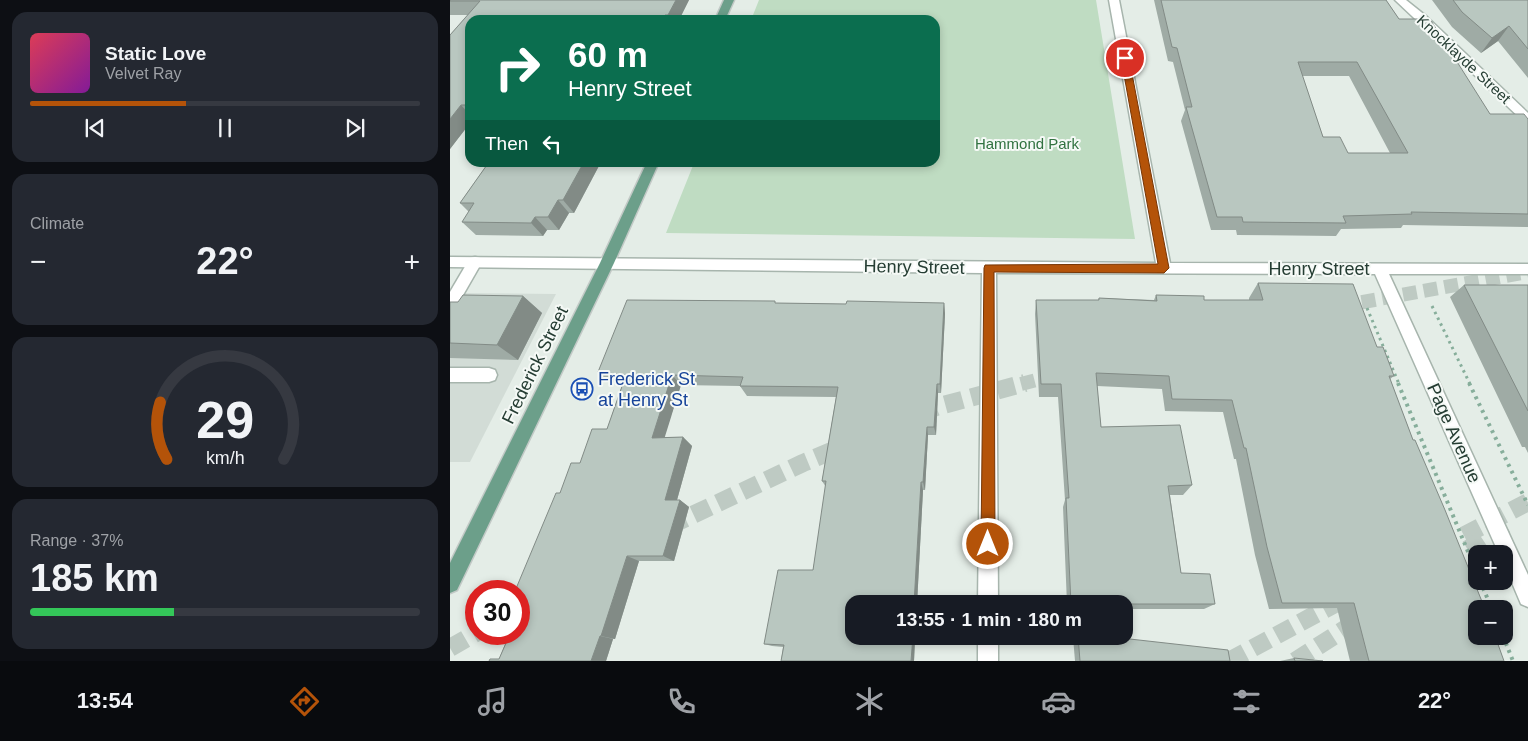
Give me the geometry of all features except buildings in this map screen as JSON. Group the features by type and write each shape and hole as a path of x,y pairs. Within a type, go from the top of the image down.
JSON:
{"main road":[{"path":"722,15 729,0"},
{"name":"Frederick Street","path":"450,583 607,263 651,167"}],"street":[{"path":"1114,0 1164,268"},
{"name":"Knocklayde Street","path":"1400,0 1422,18 1528,119"},
{"name":"Henry Street","path":"450,262 989,268 1528,269"},
{"path":"450,305 475,262"},
{"path":"988,595 989,268"},
{"name":"Page Avenue","path":"1380,270 1528,597"},
{"path":"450,375 488,375"},
{"path":"988,645 988,661"}],"path":[{"name":"Page Avenue","path":"1432,306 1528,505"},
{"name":"Page Avenue","path":"1367,308 1468,552"},
{"path":"1507,645 1513,661"}],"shaded area":[{"path":"450,293 556,294 470,462 450,462"}],"green space":[{"name":"Hammond Park","path":"759,0 1096,0 1135,239 666,233 692,167 940,167 940,15 753,15"}],"tunnel":[{"path":"1341,306 1528,272"},
{"path":"1021,384 1056,375"},
{"path":"920,414 936,407 1025,383"},
{"path":"669,526 803,463 846,445"},
{"path":"1440,548 1528,502"},
{"path":"1445,564 1508,523"},
{"path":"1229,661 1344,599"},
{"path":"1295,661 1359,620"},
{"path":"450,648 465,639"}],"place":[{"name":"Frederick St at Henry St","path":"582,389"}],"route":[{"path":"988,544 989,268 1164,268 1125,58"}]}
